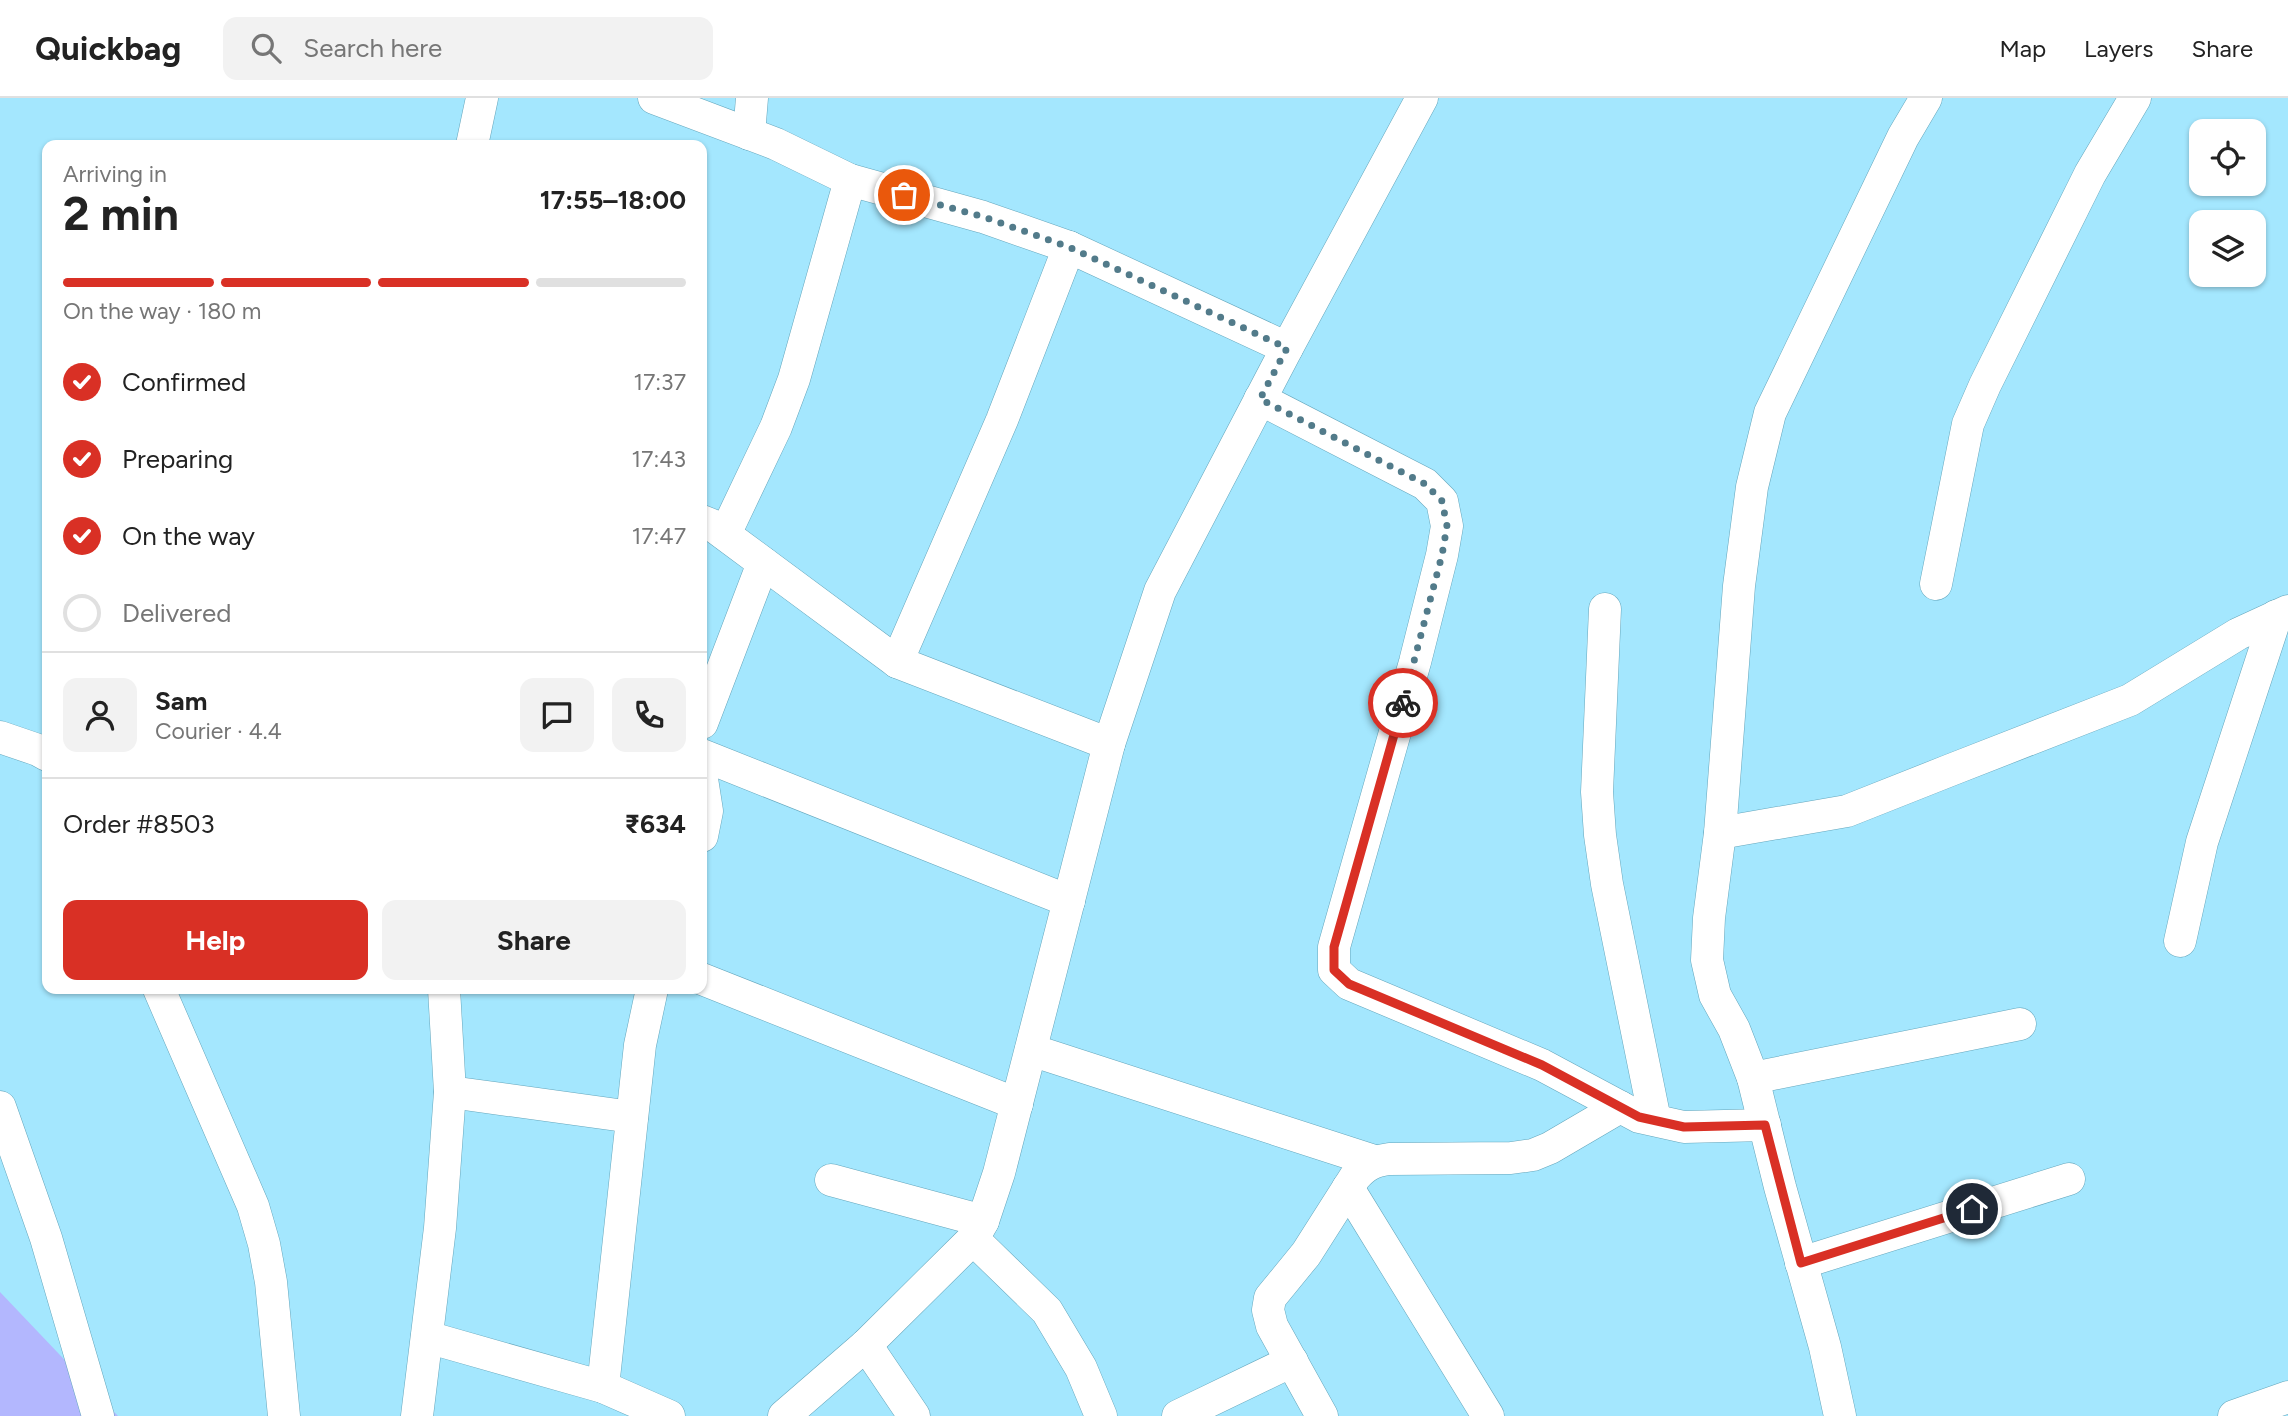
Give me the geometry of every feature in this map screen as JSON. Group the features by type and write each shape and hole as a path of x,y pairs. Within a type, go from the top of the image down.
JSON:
{"street":[{"path":"473,140 482,98"},
{"path":"654,98 776,144 850,180 984,217 1069,247 1287,348"},
{"path":"749,134 752,98"},
{"path":"784,1416 866,1345 978,1230 999,1173 1109,744 1160,591 1422,98"},
{"path":"1840,1416 1825,1347 1753,1078 1734,1030 1715,995 1707,960 1709,918 1720,833 1739,586 1752,487 1770,413 1903,137 1926,98"},
{"path":"1936,584 1968,424 2090,174 2135,98"},
{"path":"850,180 794,379 776,427 713,528 897,662 1109,744"},
{"path":"897,662 1002,420 1069,247"},
{"path":"1260,399 1425,484 1442,501 1447,526 1415,662 1334,947 1334,970 1349,984 1542,1065 1639,1117 1684,1127 1765,1125"},
{"path":"707,710 763,563"},
{"path":"1605,608 1597,792 1600,835 1607,884 1655,1120"},
{"path":"1720,833 1847,811 2130,700 2238,634 2282,614"},
{"path":"2180,942 2202,842 2282,614"},
{"path":"0,737 42,753"},
{"path":"707,757 1069,901"},
{"path":"707,981 1017,1104"},
{"path":"161,994 253,1206 271,1282 284,1416"},
{"path":"417,1416 440,1228 450,1093 444,994"},
{"path":"603,1387 640,1045 651,994"},
{"path":"1753,1078 2020,1024"},
{"path":"1031,1050 1374,1161"},
{"path":"450,1093 632,1117"},
{"path":"0,1107 46,1238 98,1416"},
{"path":"1322,1416 1272,1326 1268,1310 1270,1298 1306,1254 1363,1167 1374,1161 1389,1159 1533,1155 1620,1107"},
{"path":"1801,1263 2069,1179"},
{"path":"831,1181 978,1230 1047,1311 1081,1368 1101,1416"},
{"path":"1348,1188 1488,1416"},
{"path":"426,1337 603,1387 669,1416"},
{"path":"866,1345 914,1416"},
{"path":"1178,1416 1292,1361"},
{"path":"2234,1416 2288,1397"}],"shaded area":[{"path":"0,1292 118,1416 0,1416"}],"way so far":[{"path":"904,195 984,217 1069,247 1287,348 1260,399 1425,484 1442,501 1447,526 1442,555 1403,703"}],"route":[{"path":"1403,703 1334,947 1334,970 1349,984 1542,1065 1639,1117 1684,1127 1765,1125 1801,1263 1972,1209"}]}
